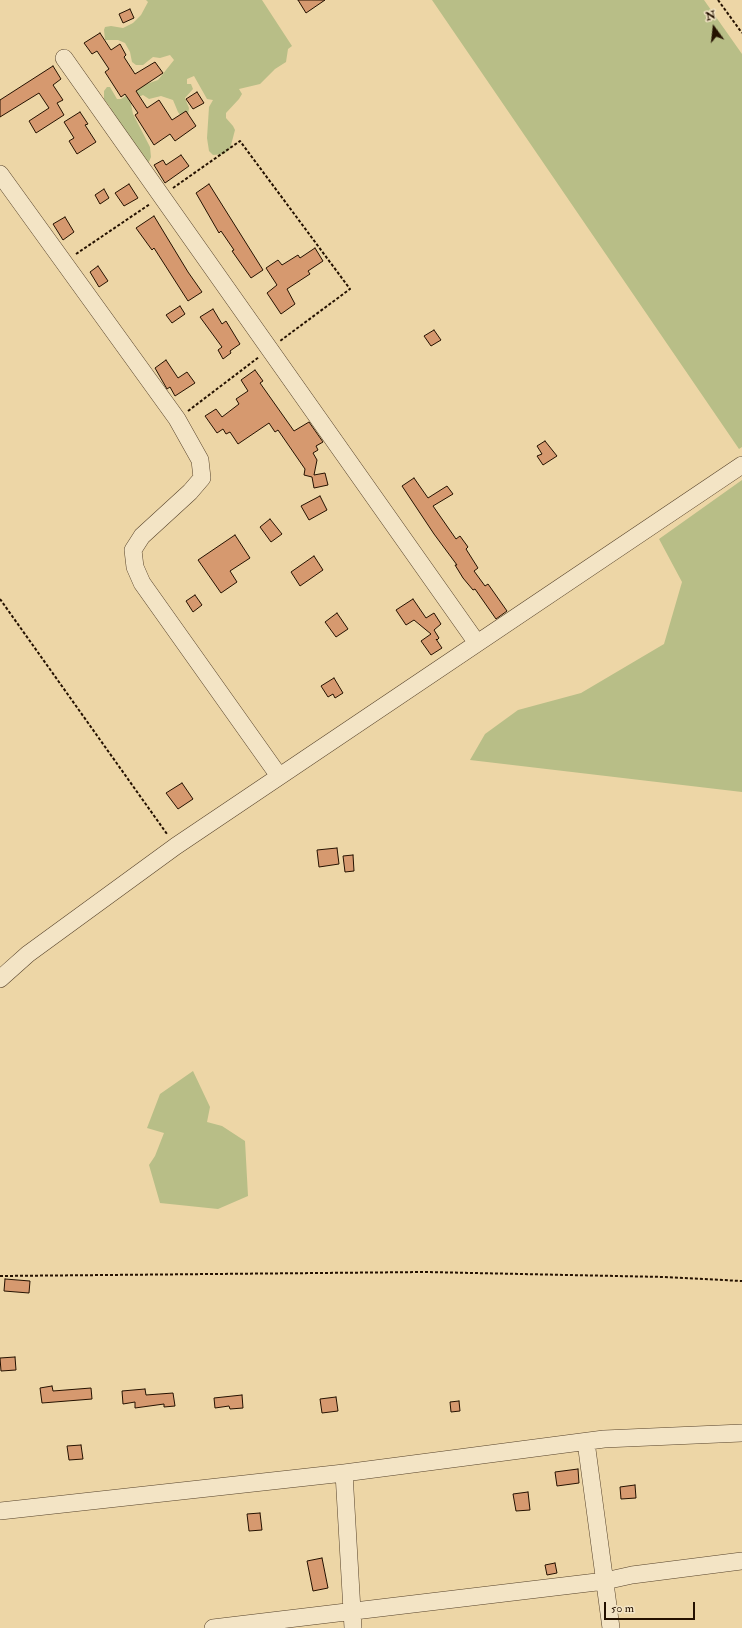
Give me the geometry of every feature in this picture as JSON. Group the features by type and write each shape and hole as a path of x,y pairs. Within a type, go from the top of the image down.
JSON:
{"street":[{"path":"64,58 477,643"},
{"path":"0,174 177,419 200,460 202,478 190,492 142,536 133,550 135,567 142,583 279,776"},
{"path":"0,979 28,954 176,846 742,465"},
{"path":"0,1511 344,1473 586,1442 646,1437 742,1433"},
{"path":"586,1442 611,1628"},
{"path":"344,1473 352,1620"},
{"path":"213,1628 352,1620 605,1581 632,1575 742,1561"}],"path":[{"path":"718,0 742,33"},
{"path":"240,141 350,289"},
{"path":"0,599 176,846"},
{"path":"0,1276 426,1272 742,1281"}],"green space":[{"path":"146,0 262,0 292,46 288,49 286,62 275,69 260,84 239,89 242,94 226,113 226,118 235,130 230,149 224,154 213,155 209,151 207,138 209,107 213,100 207,99 194,76 187,79 187,84 191,84 193,89 185,98 189,108 188,115 181,116 173,100 161,96 149,99 143,95 134,99 131,104 133,114 150,147 151,157 148,164 136,174 134,173 135,166 110,107 104,99 104,91 107,87 110,87 117,99 121,99 141,86 158,80 174,60 170,55 160,58 153,57 143,65 136,65 132,62 130,52 125,43 118,40 105,40 104,30 105,27 111,26 123,28 133,23 141,15 148,2"},
{"path":"432,0 704,0 742,54 742,447 739,449"},
{"path":"742,480 742,792 470,760 485,734 518,710 581,693 664,644 682,582 659,539"},
{"path":"193,1071 210,1107 207,1122 222,1126 245,1141 248,1196 218,1209 160,1203 149,1165 155,1156 164,1133 147,1128 160,1094"}],"building":[{"path":"298,0 325,0 306,13"},
{"path":"130,9 134,18 123,23 119,14"},
{"path":"100,33 111,50 120,44 126,55 124,57 135,74 155,62 163,73 136,91 147,108 159,100 172,120 186,111 196,126 175,141 170,134 154,145 135,115 138,113 125,94 121,97 105,72 109,69 97,51 92,54 84,43"},
{"path":"53,66 61,79 53,85 63,100 57,103 64,115 36,133 29,121 49,108 39,93 0,117 0,100"},
{"path":"197,92 204,103 193,109 186,99"},
{"path":"80,112 88,124 85,125 96,142 77,154 69,141 74,138 64,122"},
{"path":"181,155 189,166 165,183 154,165 163,160 166,165"},
{"path":"129,184 138,198 124,206 115,193"},
{"path":"209,184 263,270 251,278 232,251 234,250 221,231 219,233 196,193"},
{"path":"104,189 109,198 100,204 95,195"},
{"path":"154,216 202,292 188,301 154,248 152,250 136,228"},
{"path":"65,217 74,232 63,240 53,224"},
{"path":"315,248 323,261 308,271 310,274 287,289 295,304 281,314 267,293 277,285 266,268 278,260 282,265 298,255 300,258"},
{"path":"98,266 108,281 99,287 90,272"},
{"path":"180,306 185,314 172,323 166,315"},
{"path":"213,309 222,324 226,321 240,344 230,351 231,353 223,359 218,350 222,347 200,317"},
{"path":"434,330 441,340 431,346 424,336"},
{"path":"166,360 178,378 187,372 195,383 175,396 170,387 167,389 155,368"},
{"path":"255,370 263,381 260,383 294,431 309,422 323,442 316,446 318,450 313,453 317,460 314,475 325,473 328,485 314,488 312,477 304,475 305,469 278,430 275,432 269,423 238,444 230,432 226,434 223,429 217,433 205,416 216,409 222,417 239,404 236,399 248,391 241,380"},
{"path":"545,441 557,456 543,465 537,456 542,454 537,446"},
{"path":"414,478 428,498 447,486 453,494 433,506 456,539 460,536 468,547 466,549 478,568 474,571 485,586 488,584 507,611 496,619 475,589 473,590 463,578 455,565 457,565 402,486"},
{"path":"320,496 327,510 309,520 301,506"},
{"path":"270,519 282,534 271,542 260,527"},
{"path":"235,535 250,558 230,571 237,582 221,593 198,560"},
{"path":"314,556 323,570 300,586 291,572"},
{"path":"195,595 202,605 193,612 186,601"},
{"path":"413,599 426,618 434,613 441,624 434,630 439,638 437,640 436,639 442,648 431,655 421,641 431,634 414,620 406,625 396,610"},
{"path":"337,613 348,629 336,637 325,622"},
{"path":"334,678 343,693 335,698 333,694 328,697 321,686"},
{"path":"182,783 193,799 178,809 166,793"},
{"path":"337,848 339,864 319,867 317,850"},
{"path":"353,855 354,871 345,872 343,856"},
{"path":"5,1279 30,1281 29,1293 4,1291"},
{"path":"15,1357 16,1370 1,1371 0,1358"},
{"path":"52,1386 53,1391 91,1388 92,1399 42,1403 40,1388"},
{"path":"145,1389 146,1395 173,1393 175,1406 164,1407 164,1404 135,1408 135,1402 123,1404 122,1391"},
{"path":"242,1395 243,1408 230,1409 229,1406 215,1408 214,1398"},
{"path":"336,1397 338,1411 322,1413 320,1399"},
{"path":"459,1401 460,1411 451,1412 450,1402"},
{"path":"81,1445 83,1459 69,1460 67,1446"},
{"path":"578,1469 579,1483 557,1486 555,1472"},
{"path":"635,1485 636,1498 621,1499 620,1487"},
{"path":"528,1492 530,1510 516,1511 513,1494"},
{"path":"260,1513 262,1530 249,1531 247,1514"},
{"path":"322,1558 328,1588 313,1591 307,1561"},
{"path":"555,1563 557,1573 547,1575 545,1565"}]}
